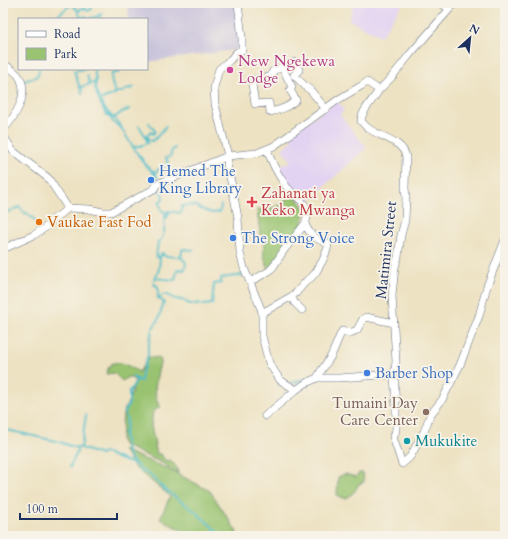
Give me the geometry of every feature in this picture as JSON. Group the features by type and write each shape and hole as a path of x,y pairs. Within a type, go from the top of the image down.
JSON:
{"street":[{"path":"238,3 242,50 237,52 220,69 214,87 215,104 228,156 227,165 238,218 240,253 244,268 262,313 262,336 269,363 280,380 296,390"},
{"path":"441,3 449,9"},
{"path":"3,249 34,235 49,225 52,220 68,208 111,212 154,189 157,184 228,156 251,154 266,150 367,82 379,90 455,3"},
{"path":"3,62 18,75 23,90 19,106 10,123 3,130"},
{"path":"282,67 292,87 290,90 296,100 290,106 282,110 270,112 269,103 255,104 252,81 273,76 272,72 282,67 288,64 295,62 299,70 294,74 314,94 326,109"},
{"name":"Matimira Street","path":"379,90 365,110 361,117 361,121 368,128 400,147 406,157 405,220 400,235 392,295 396,362 394,374 396,432 393,437 402,464 410,458 424,432 430,415 442,400 460,365 479,316 487,286 505,240"},
{"path":"3,135 13,151 48,178 68,208"},
{"path":"250,282 273,267 284,250 305,224 308,216 305,206 284,184 266,150"},
{"path":"262,313 292,296 301,288 307,280 311,278 328,250 328,244 309,233 305,224"},
{"path":"292,296 294,302 302,310"},
{"path":"317,378 330,357 342,332 350,333 356,330 366,317 394,323"},
{"path":"265,416 296,390 317,378 394,374"}],"shaded area":[{"path":"127,3 237,3 242,49 148,62 148,18 129,18"},
{"path":"353,3 403,3 381,36 349,20 354,4"},
{"path":"338,101 344,110 340,115 367,147 305,204 282,180 276,167 291,161 282,149 293,140 289,135"}],"green space":[{"path":"291,195 297,198 306,211 300,230 269,270 264,257 264,242 260,233 257,210 277,206"},
{"path":"149,357 157,357 161,360 155,390 157,402 160,407 153,411 151,426 157,454 160,454 166,461 170,460 178,469 178,473 160,462 123,445 121,441 123,414 131,395 135,380 128,377 122,381 114,373 106,374 110,365 114,363 125,365 139,372"},
{"path":"123,450 168,469 210,491 237,532 235,536 195,536 160,519 170,496 135,468"},
{"path":"359,473 363,473 364,482 359,484 354,492 346,499 337,495 338,477 345,474 356,477"}],"waterway":[{"path":"78,11 85,8 88,11 92,9 89,3"},
{"path":"72,4 78,11 81,18"},
{"path":"54,18 72,4"},
{"path":"91,18 102,14"},
{"path":"81,18 86,16 87,18"},
{"path":"24,81 36,77 39,70"},
{"path":"79,70 74,71 80,88"},
{"path":"94,70 96,81 95,88 105,113 121,128 144,164 150,169 158,181"},
{"path":"115,93 111,74 120,72"},
{"path":"87,76 90,84"},
{"path":"82,94 81,87 96,82"},
{"path":"99,100 115,94 116,92 122,92 134,87"},
{"path":"101,102 113,118"},
{"path":"114,118 122,112 130,109"},
{"path":"114,117 122,128"},
{"path":"147,137 150,132 153,134 155,131 149,123"},
{"path":"139,126 146,139"},
{"path":"133,147 148,143 146,138 147,141 149,139 147,137 152,141 166,126"},
{"path":"155,172 168,162 166,158 170,157 171,151 175,148"},
{"path":"139,155 147,166"},
{"path":"152,170 155,172 157,178"},
{"path":"153,328 159,318 164,302 158,298 157,285 154,285 154,279 159,270 160,258 156,257 158,242 163,236 166,213 162,210 159,202 163,199 162,192 158,190 158,188"},
{"path":"166,213 168,211 181,213 182,206 188,205 197,206 212,213 219,212 221,205"},
{"path":"3,209 5,213 20,207 23,212 28,214 40,227"},
{"path":"164,219 167,218 169,212"},
{"path":"182,250 193,250"},
{"path":"154,278 175,280 178,269 184,270 186,264 181,258 182,250"},
{"path":"159,257 160,258 161,254 163,253 165,256 180,256"},
{"path":"160,299 160,297 165,294 195,305 197,303 204,305 212,304 214,284 221,283 221,278 244,275"},
{"path":"152,331 148,355 141,381 132,377 137,379 133,387 129,391 129,403 125,412 127,419 126,429 124,433 127,453 140,469 151,476 164,489 196,512 222,536"},
{"path":"290,383 307,379"},
{"path":"7,430 81,448 86,415"},
{"path":"70,467 77,452 77,448 101,455 104,452 135,464"}],"place":[{"name":"New Ngekewa Lodge","path":"230,70"},
{"name":"Hemed The King Library","path":"151,180"},
{"name":"Zahanati ya Keko Mwanga","path":"252,202"},
{"name":"Vaukae Fast Fod","path":"39,222"},
{"name":"The Strong Voice","path":"233,238"},
{"name":"Barber Shop","path":"367,373"},
{"name":"Tumaini Day Care Center","path":"426,412"},
{"name":"Mukukite","path":"407,441"}]}
